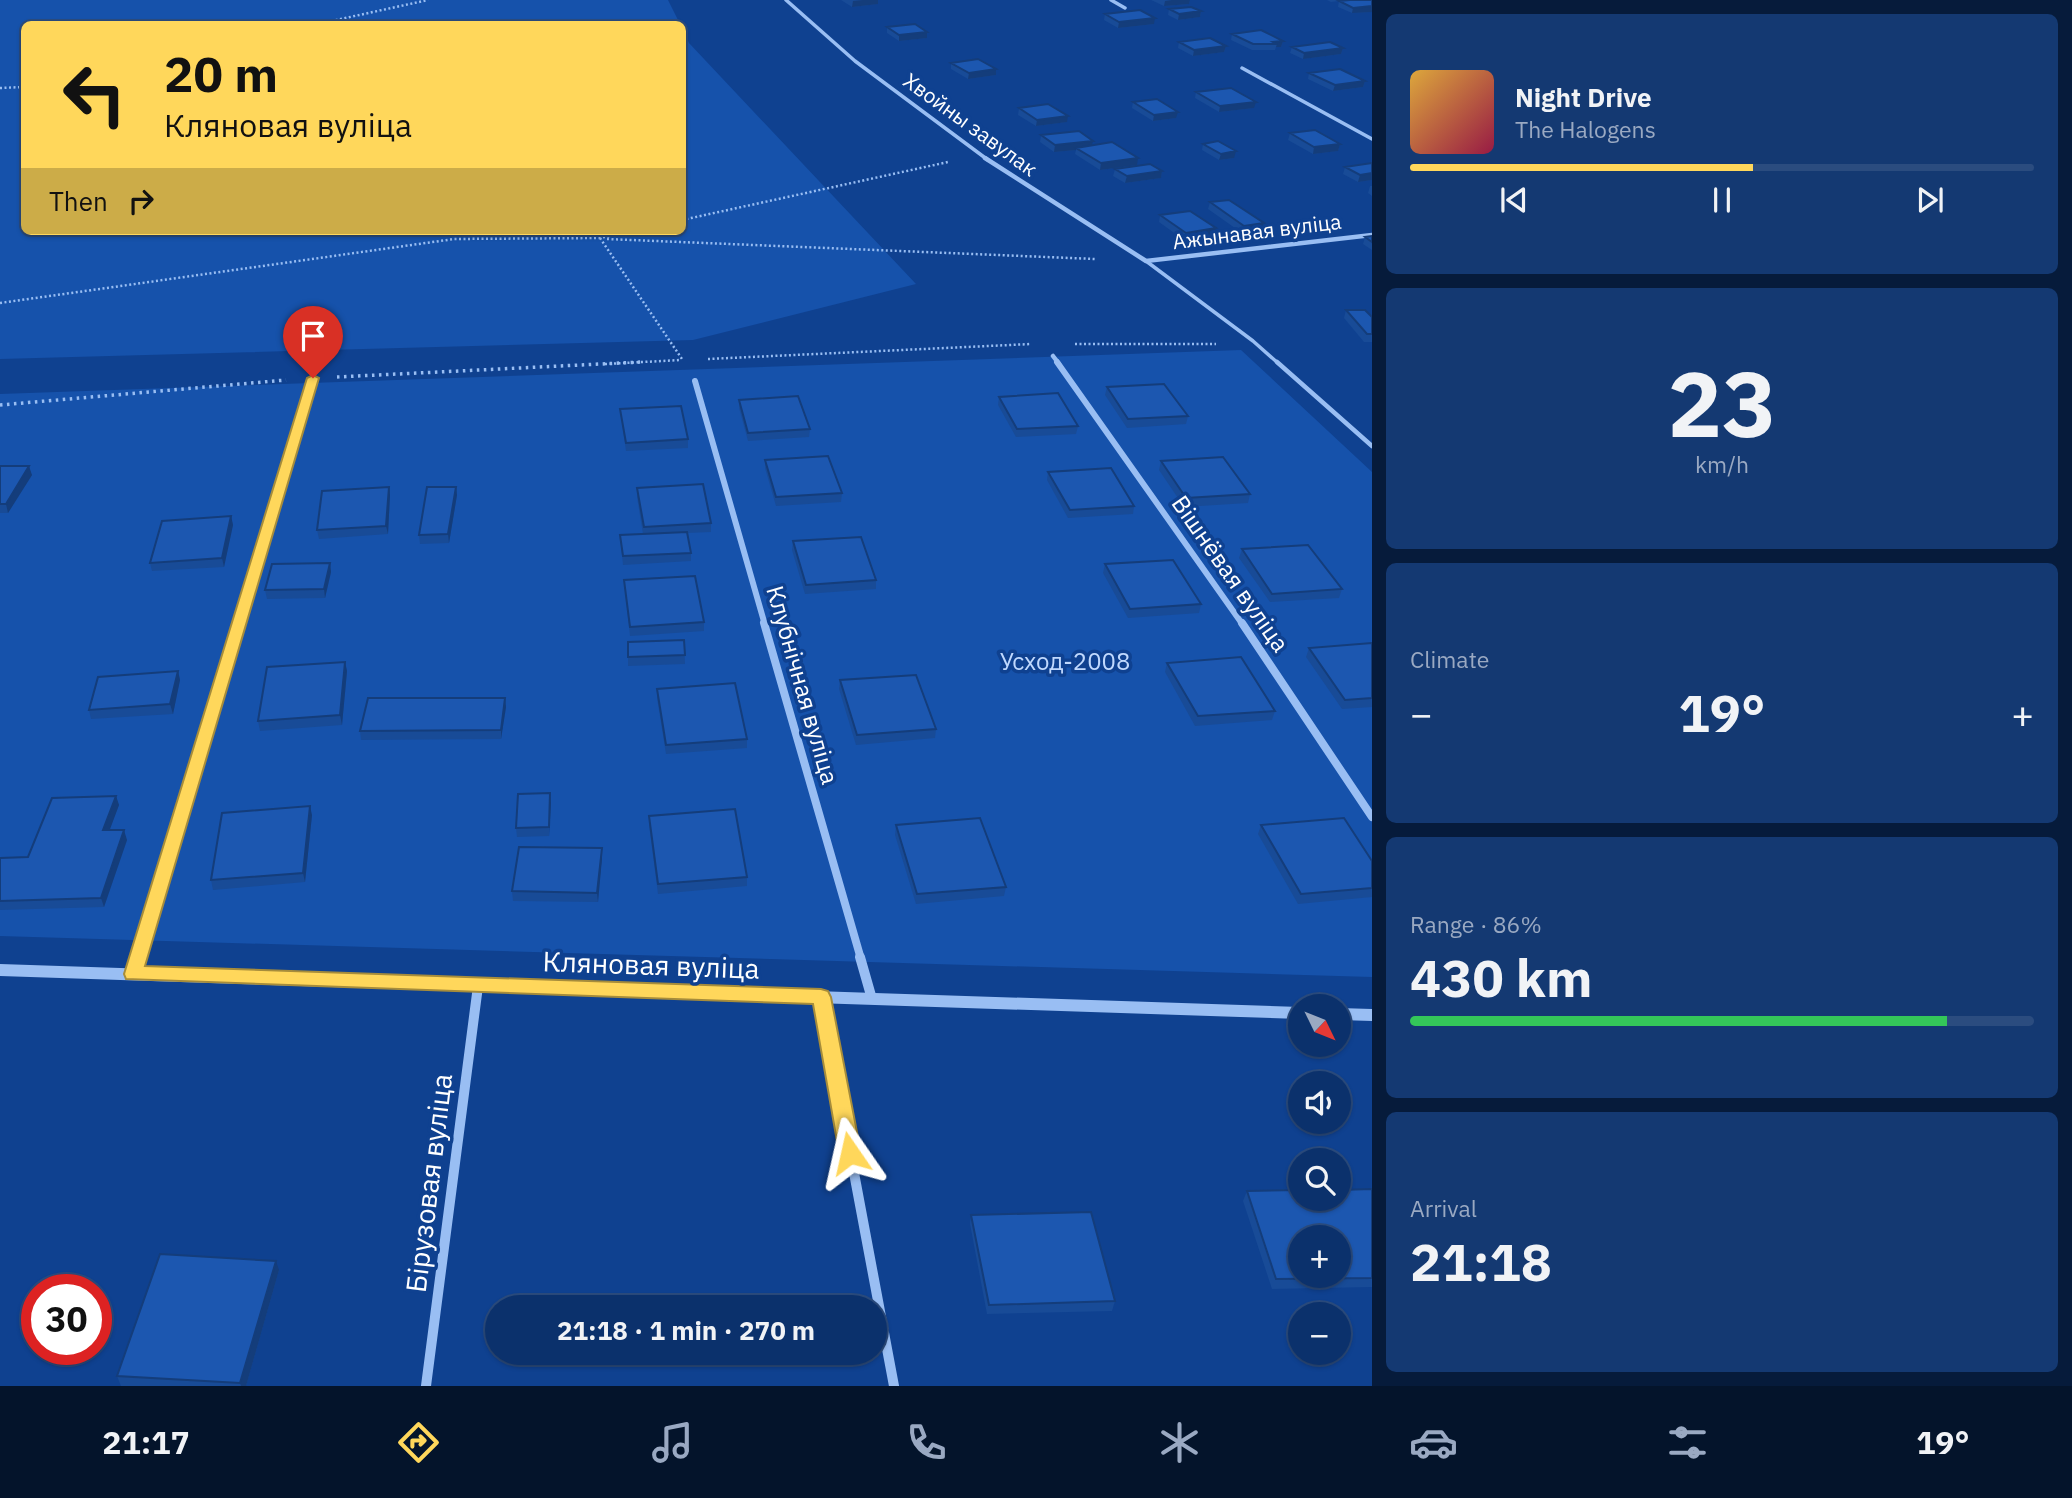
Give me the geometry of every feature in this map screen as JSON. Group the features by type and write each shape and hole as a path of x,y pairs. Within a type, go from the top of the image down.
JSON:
{"street":[{"name":"Хвойны завулак","path":"786,0 855,61 980,155 1146,261"},
{"path":"1111,0 1125,8"},
{"path":"1242,68 1372,139"},
{"name":"Ажынавая вуліца","path":"1146,261 1372,235"},
{"name":"Вішнёвая вуліца","path":"1053,356 1210,576 1372,817"},
{"path":"133,974 313,378"},
{"name":"Клубнічная вуліца","path":"695,381 872,999"},
{"name":"Кляновая вуліца","path":"0,970 1288,1013"},
{"name":"Бірузовая вуліца","path":"426,1386 478,986"},
{"path":"821,997 894,1386"},
{"path":"1351,1014 1372,1015"}],"lane":[{"path":"1146,261 1252,341 1372,446"}],"path":[{"path":"332,21 428,0"},
{"path":"0,88 21,87"},
{"path":"686,219 980,155"},
{"path":"600,239 617,235"},
{"path":"0,303 454,239 600,239 1146,261"},
{"path":"600,239 695,381"},
{"path":"682,360 1046,344 1227,344"},
{"path":"1046,344 1053,356"}],"green space":[{"path":"0,0 668,0 678,21 21,21 21,235 686,235 686,36 689,43 916,284 693,340 0,359"},
{"name":"Усход-2008","path":"1241,350 1372,472 1372,977 0,936 0,394"}],"building":[{"path":"1372,0 1372,6 1353,8 1339,1"},
{"path":"1191,7 1201,11 1179,14 1169,9"},
{"path":"1140,10 1155,18 1119,22 1105,14"},
{"path":"915,24 927,32 899,35 887,27"},
{"path":"1261,30 1283,41 1273,42 1277,44 1253,44 1232,34"},
{"path":"1210,38 1226,46 1194,50 1179,42"},
{"path":"1330,42 1343,48 1304,53 1292,47"},
{"path":"978,59 996,69 969,73 951,63"},
{"path":"1340,69 1365,81 1335,85 1309,73"},
{"path":"1231,88 1256,102 1220,106 1196,92"},
{"path":"1157,99 1178,112 1154,115 1133,102"},
{"path":"1048,104 1068,116 1037,120 1019,108"},
{"path":"1315,130 1340,144 1314,147 1290,133"},
{"path":"1079,131 1093,141 1055,145 1041,135"},
{"path":"1218,141 1236,151 1221,154 1203,144"},
{"path":"1112,142 1138,158 1101,163 1076,148"},
{"path":"1372,163 1372,173 1360,175 1345,167"},
{"path":"1150,164 1162,171 1127,176 1115,169"},
{"path":"1229,200 1264,223 1244,226 1210,202"},
{"path":"1190,211 1216,228 1186,233 1160,215"},
{"path":"1346,310 1365,310 1372,317 1372,334 1367,334"},
{"path":"1164,384 1188,416 1128,419 1107,387"},
{"path":"1058,393 1078,426 1017,429 999,397"},
{"path":"798,396 810,429 748,433 739,400"},
{"path":"681,406 688,439 626,443 620,409"},
{"path":"828,456 842,493 776,497 765,460"},
{"path":"1223,457 1250,494 1186,498 1161,461"},
{"path":"0,466 29,466 6,504 0,504"},
{"path":"1111,468 1134,506 1070,510 1048,472"},
{"path":"703,484 711,523 644,527 637,488"},
{"path":"389,487 386,526 317,530 322,491"},
{"path":"427,487 456,487 448,534 419,535"},
{"path":"231,516 222,558 150,563 162,521"},
{"path":"687,532 691,553 623,556 620,535"},
{"path":"861,537 876,580 806,585 793,541"},
{"path":"1308,545 1342,589 1272,594 1242,549"},
{"path":"1173,560 1201,604 1130,609 1105,564"},
{"path":"330,563 324,589 265,590 272,564"},
{"path":"695,576 704,622 630,627 624,580"},
{"path":"684,640 685,655 628,657 628,642"},
{"path":"1372,643 1372,698 1345,700 1309,648"},
{"path":"1241,657 1275,711 1198,716 1167,663"},
{"path":"345,662 340,715 258,721 267,667"},
{"path":"178,671 170,704 89,710 98,677"},
{"path":"916,675 936,729 857,735 840,680"},
{"path":"735,683 747,739 666,745 657,689"},
{"path":"368,698 505,698 501,730 360,731"},
{"path":"550,793 549,827 516,828 518,794"},
{"path":"116,796 103,830 124,830 101,898 0,901 0,858 28,857 52,798"},
{"path":"310,806 303,873 211,880 222,813"},
{"path":"735,809 747,877 658,884 649,816"},
{"path":"980,818 1006,887 917,894 896,825"},
{"path":"1344,818 1372,861 1372,888 1301,894 1261,825"},
{"path":"519,847 602,848 597,893 512,891"},
{"path":"1372,1189 1372,1278 1351,1278 1351,1225 1288,1225 1288,1279 1276,1279 1247,1191 1288,1190 1288,1211 1351,1211 1351,1190"},
{"path":"1091,1212 1115,1301 989,1305 971,1215"},
{"path":"160,1254 276,1261 240,1383 117,1376"}],"route":[{"path":"313,378 133,974 821,997 850,1153"}]}
